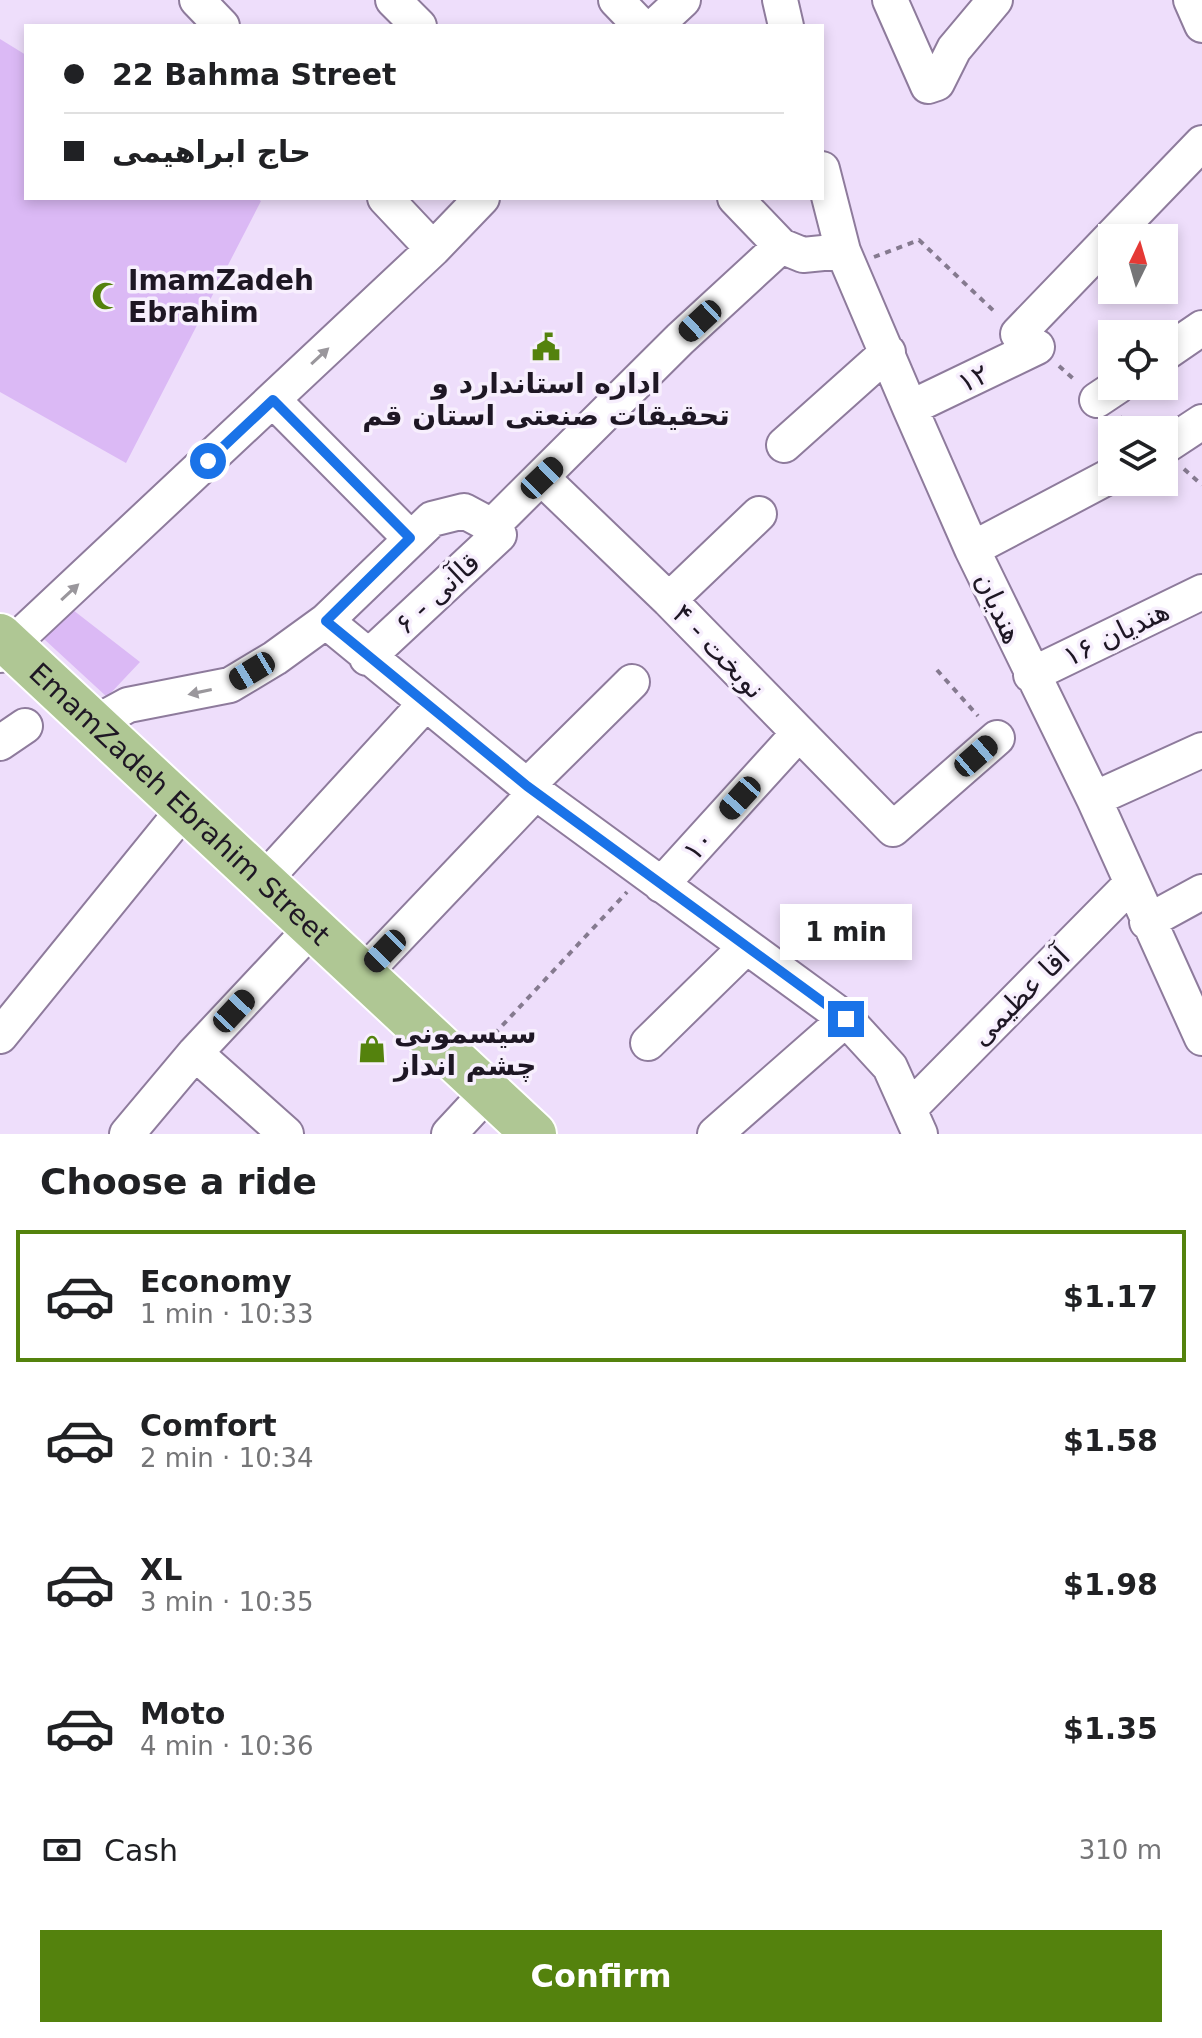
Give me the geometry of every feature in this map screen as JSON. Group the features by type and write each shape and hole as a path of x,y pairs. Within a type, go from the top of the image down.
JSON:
{"main road":[{"name":"EmamZadeh Ebrahim Street","path":"5,645 186,807 534,1134"}],"street":[{"path":"197,0 220,24"},
{"path":"393,0 417,24"},
{"path":"616,0 639,24"},
{"path":"657,24 683,0"},
{"path":"780,0 786,24"},
{"path":"890,0 928,86 937,83 954,49 995,0"},
{"path":"1191,0 1202,25"},
{"name":"۱۲","path":"910,408 1028,341 1202,143"},
{"name":"هندیان","path":"824,177 843,251 910,408 972,549 1094,799 1130,885 1202,1038"},
{"path":"387,200 433,249"},
{"path":"5,645 273,400 433,249 480,200"},
{"path":"737,200 781,246 803,255 843,251"},
{"path":"95,723 128,705 230,685 275,658 326,621 432,519 464,511 492,526 680,339 781,246"},
{"path":"1178,344 1202,328"},
{"path":"784,445 888,352"},
{"path":"273,400 410,538"},
{"path":"1178,438 1202,422"},
{"name":"۴ - نوبخت","path":"542,478 669,600 893,829 997,738"},
{"path":"972,549 1098,482"},
{"path":"669,600 759,514"},
{"name":"۶ - قاآنی","path":"367,658 499,535 492,526"},
{"name":"هندیان ۱۶","path":"1031,675 1202,592"},
{"path":"326,621 367,658 532,789 745,948 846,1019 890,1067 915,1120"},
{"path":"363,974 632,682"},
{"path":"264,880 425,704"},
{"name":"۱۰","path":"653,879 799,733"},
{"path":"1094,799 1202,750"},
{"path":"0,1036 186,807"},
{"name":"آقا عظیمی","path":"915,1120 1130,885"},
{"path":"1147,922 1202,892"},
{"path":"127,1134 195,1053 313,927"},
{"path":"648,1043 745,948"},
{"path":"715,1134 846,1019"},
{"path":"195,1053 286,1134"},
{"path":"449,1134 476,1080"}],"path":[{"path":"937,670 997,738"},
{"path":"476,1080 653,879"}],"building":[{"name":"ImamZadeh Ebrahim","path":"0,39 24,54 24,200 261,201 126,463 0,392"},
{"path":"73,610 140,662 107,697 44,639"}],"place":[{"name":"ImamZadeh Ebrahim","path":"106,296"},
{"name":"اداره استاندارد و تحقیقات صنعتی استان قم","path":"546,347"},
{"name":"سیسمونی چشم انداز","path":"372,1049"}],"route":[{"path":"208,461 273,400 410,538 326,621 367,658 527,786 846,1019"}]}
